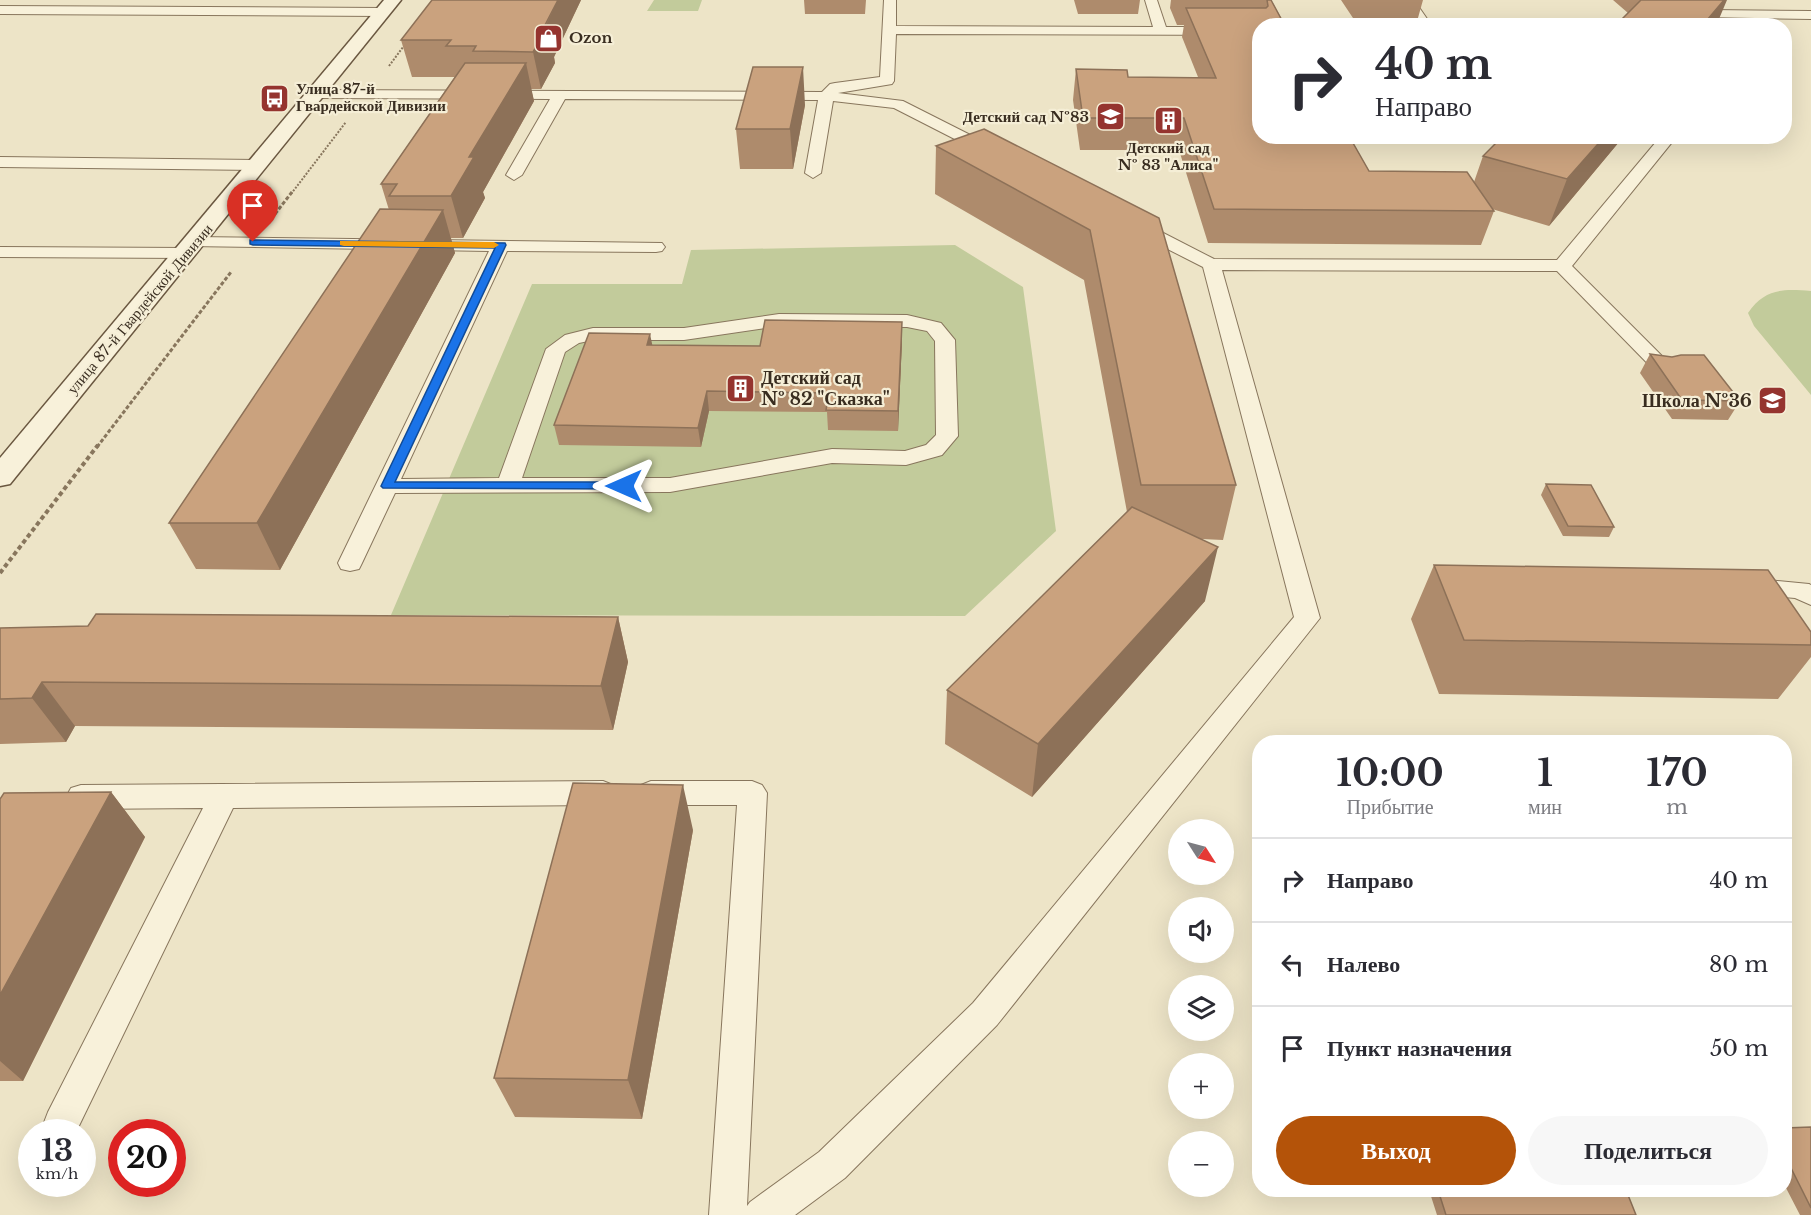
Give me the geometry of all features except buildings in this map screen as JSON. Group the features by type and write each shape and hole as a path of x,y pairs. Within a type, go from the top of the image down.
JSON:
{"street":[{"name":"улица 87-й Гвардейской Дивизии","path":"0,477 388,6"}],"lane":[{"path":"813,172 826,96 835,87 887,81 890,0"},
{"path":"1151,0 1161,31"},
{"path":"1408,0 1420,18"},
{"path":"0,10 388,6"},
{"path":"1711,18 1704,11 1811,15"},
{"path":"890,30 1252,31"},
{"path":"316,94 826,96 898,104 1003,157"},
{"path":"514,175 560,95"},
{"path":"1562,266 1663,144"},
{"path":"0,162 259,165"},
{"path":"1117,216 1211,264 1562,266 1664,368"},
{"path":"0,252 191,247 253,242 656,247"},
{"path":"350,563 501,245"},
{"path":"763,1215 832,1165 985,1014 1307,618 1211,264"},
{"path":"387,486 508,486 670,485 832,456 906,458 934,450 948,436 945,340 934,327 907,321 779,320 684,334 592,334 572,339 556,349 508,486"},
{"path":"1729,586 1800,590 1811,596"},
{"path":"47,798 752,793 728,1215"},
{"path":"65,1119 224,795"}],"path":[{"path":"0,573 411,37"}],"green space":[{"path":"654,0 702,0 698,11 647,11"},
{"path":"955,245 1023,287 1056,531 965,616 391,615 532,284 682,284 691,250"},
{"path":"1811,291 1811,395 1754,326 1748,313 1761,299 1775,292"}],"slow traffic":[{"path":"344,243 494,245"}],"place":[{"name":"Ozon","path":"548,38"},
{"name":"Улица 87-й Гвардейской Дивизии","path":"275,98"},
{"name":"Детский сад №83","path":"1110,117"},
{"name":"Детский сад № 83 \"Алиса\"","path":"1168,121"},
{"name":"Детский сад № 82 \"Сказка\"","path":"740,388"},
{"name":"Школа №36","path":"1773,401"}],"route":[{"path":"253,242 501,245 387,486 624,486"}]}
